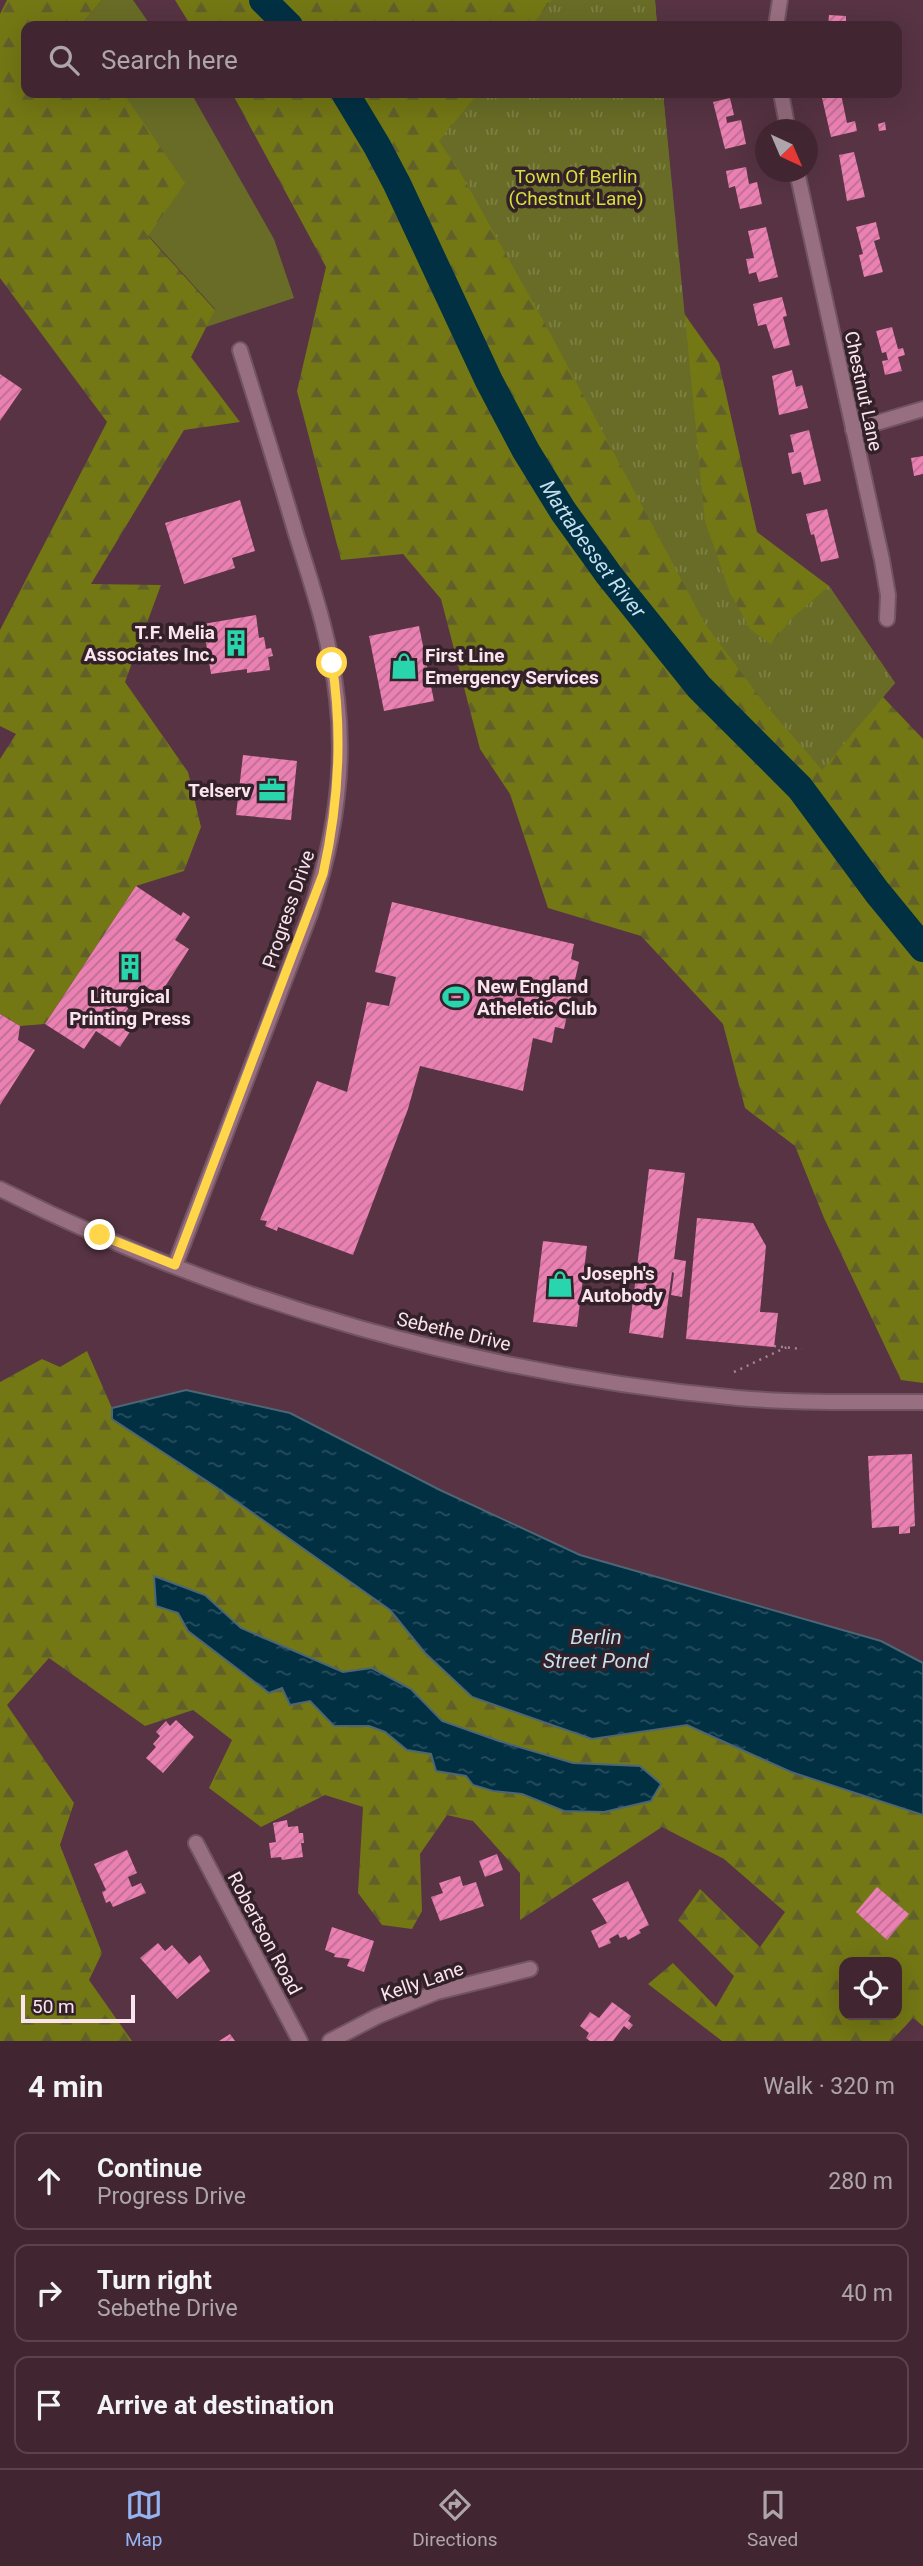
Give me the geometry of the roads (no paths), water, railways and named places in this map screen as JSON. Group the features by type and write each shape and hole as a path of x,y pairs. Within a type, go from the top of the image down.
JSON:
{"street":[{"path":"777,21 780,0"},
{"path":"781,98 786,119"},
{"name":"Chestnut Lane","path":"799,182 882,561 888,595 887,619"},
{"name":"Progress Drive","path":"175,1265 310,914 323,874 338,790 338,701 322,616 240,350"},
{"path":"853,430 923,409"},
{"name":"Sebethe Drive","path":"0,1189 100,1235 175,1265 338,1322 474,1357 551,1373 654,1389 741,1398 923,1402"},
{"name":"Robertson Road","path":"196,1843 300,2041"},
{"name":"Kelly Lane","path":"330,2041 379,2016 437,1992 530,1969"}],"water":[{"name":"Berlin Street Pond","path":"186,1390 290,1413 440,1490 580,1555 881,1641 923,1663 923,1815 791,1772 687,1725 592,1739 472,1697 425,1653 390,1610 216,1487 112,1419 112,1408"},
{"path":"154,1576 205,1595 241,1628 343,1672 372,1668 411,1689 442,1721 573,1763 640,1766 661,1784 651,1801 604,1812 564,1811 522,1794 493,1791 473,1785 466,1776 436,1771 431,1754 407,1750 385,1732 369,1726 334,1726 310,1701 290,1705 282,1688 269,1693 188,1631 178,1613 156,1606"}],"waterway":[{"name":"Mattabesset River","path":"263,0 284,21"},
{"name":"Mattabesset River","path":"348,98 397,184 489,381 526,451 563,511 609,575 699,687 800,788 877,892 923,948"}],"place":[{"name":"T.F. Melia Associates Inc.","path":"236,643"},
{"name":"First Line Emergency Services","path":"404,666"},
{"name":"Telserv","path":"272,790"},
{"name":"Liturgical Printing Press","path":"130,967"},
{"name":"New England Atheletic Club","path":"456,997"},
{"name":"Joseph's Autobody","path":"560,1284"}],"park label":[{"name":"Town Of Berlin (Chestnut Lane)","path":"576,187"}]}
